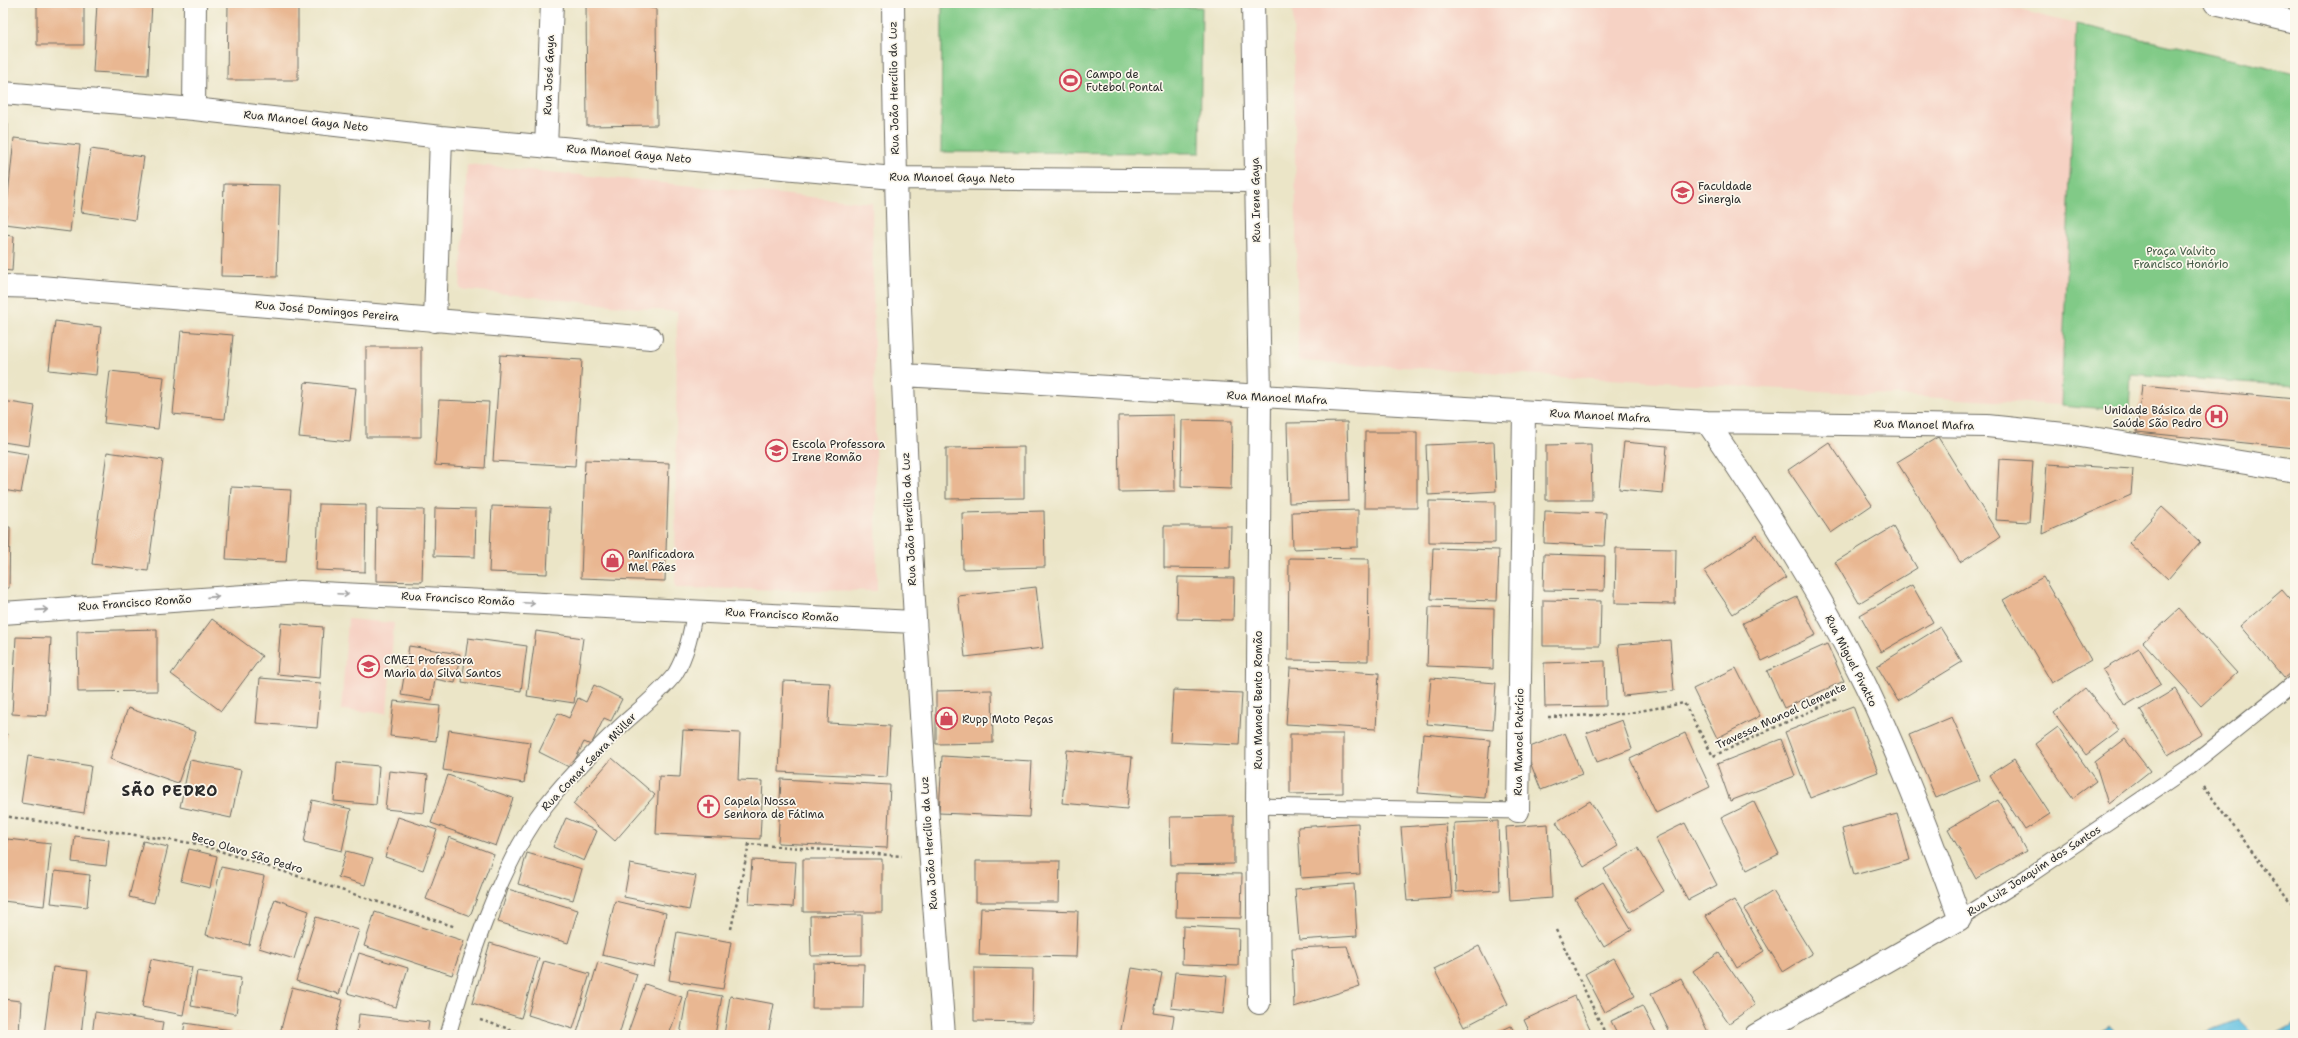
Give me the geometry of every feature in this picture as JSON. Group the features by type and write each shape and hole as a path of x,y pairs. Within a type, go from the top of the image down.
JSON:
{"street":[{"path":"194,109 196,3"},
{"name":"Rua José Gaya","path":"546,147 552,3"},
{"name":"Rua João Hercílio da Luz","path":"893,3 894,178 914,622 944,1035"},
{"name":"Rua Irene Gaya","path":"1253,3 1260,397"},
{"path":"2215,3 2295,22"},
{"name":"Rua Manoel Gaya Neto","path":"3,93 194,109 441,137 894,178 1256,181"},
{"path":"435,321 441,137"},
{"name":"Rua José Domingos Pereira","path":"3,286 40,287 651,338"},
{"name":"Rua Manoel Mafra","path":"903,375 1706,422 1987,426 2074,435 2295,471"},
{"name":"Rua Manoel Bento Romão","path":"1259,1003 1257,806 1260,397"},
{"name":"Rua Manoel Patrício","path":"1518,812 1524,412"},
{"name":"Rua Miguel Pivatto","path":"1706,422 1749,484 1788,545 1866,686 1926,825 1960,919"},
{"name":"Rua Francisco Romão","path":"3,613 300,592 695,610 914,622"},
{"name":"Rua Luiz Joaquim dos Santos","path":"1756,1035 1960,919"}],"lane":[{"name":"Rua Comar Seara Müller","path":"448,1035 480,934 513,858 531,825 546,804 622,726 666,686 676,674 682,662 690,638 695,610"},
{"name":"Rua Luiz Joaquim dos Santos","path":"1960,919 2027,877 2189,767 2295,682"},
{"name":"Rua Manoel Patrício","path":"1257,806 1518,812"}],"path":[{"name":"Travessa Manoel Clemente","path":"1520,718 1623,714 1684,703 1713,756 1866,686"},
{"path":"2189,767 2295,908"},
{"name":"Beco Olavo São Pedro","path":"3,816 198,844 480,934"},
{"path":"731,929 750,844 930,858"},
{"path":"1556,930 1606,1035"},
{"path":"455,1012 529,1035"}],"shaded area":[{"name":"Faculdade Sinergia","path":"1293,3 1991,3 2076,24 2061,405 1298,361"},
{"name":"Escola Professora Irene Romão","path":"467,164 872,203 877,591 675,588 677,312 460,289"},
{"name":"CMEI Professora Maria da Silva Santos","path":"348,619 394,623 387,713 341,710"}],"green space":[{"name":"Campo de Futebol Pontal","path":"942,6 1202,7 1200,153 941,152"},
{"name":"Praça Valvito Francisco Honório","path":"2076,24 2295,74 2295,386 2131,374 2129,411 2061,405"}],"water":[{"path":"2239,1020 2254,1035 2196,1035"},
{"path":"2295,1024 2295,1035 2275,1035"},
{"path":"2111,1026 2119,1035 2095,1035"}],"building":[{"path":"37,3 84,3 84,45 37,45"},
{"path":"97,3 152,3 148,75 93,72"},
{"path":"228,3 298,3 298,80 227,80"},
{"path":"586,3 626,3 656,9 657,125 587,126"},
{"path":"3,124 8,124 8,175 3,175"},
{"path":"14,138 80,145 70,232 5,224"},
{"path":"91,149 144,157 135,220 81,212"},
{"path":"224,184 280,185 277,277 221,276"},
{"path":"3,235 14,236 12,271 3,270"},
{"path":"55,321 101,327 96,375 49,370"},
{"path":"181,331 233,335 225,419 173,414"},
{"path":"366,347 421,347 421,437 366,437"},
{"path":"500,355 582,360 575,466 493,461"},
{"path":"110,371 164,377 158,429 104,423"},
{"path":"305,382 356,388 350,442 299,437"},
{"name":"Unidade Básica de Saúde São Pedro","path":"2142,385 2295,399 2295,448 2137,432"},
{"path":"439,400 489,402 485,468 435,465"},
{"path":"3,401 35,406 29,446 3,442"},
{"path":"1174,415 1175,491 1119,492 1118,416"},
{"path":"1182,420 1232,421 1231,489 1181,487"},
{"path":"1347,422 1349,501 1289,503 1287,423"},
{"path":"1365,432 1417,432 1417,508 1364,508"},
{"path":"1938,437 2000,537 1960,562 1897,462"},
{"path":"1494,442 1496,491 1428,495 1426,445"},
{"path":"1624,442 1667,446 1663,493 1619,489"},
{"path":"1829,442 1872,505 1831,533 1788,470"},
{"path":"1591,444 1592,500 1546,500 1546,445"},
{"path":"1024,447 1024,498 946,499 946,448"},
{"path":"3,450 28,454 21,493 3,490"},
{"path":"107,452 163,460 148,571 92,564"},
{"path":"1999,459 2033,461 2029,522 1996,520"},
{"path":"585,460 669,463 665,581 581,578"},
{"path":"2047,464 2133,469 2131,495 2042,534"},
{"path":"231,487 291,490 286,562 226,559"},
{"path":"1429,501 1495,502 1495,543 1429,542"},
{"path":"319,504 366,505 365,572 316,570"},
{"path":"492,506 550,508 547,574 489,572"},
{"path":"2162,507 2200,542 2168,579 2129,543"},
{"path":"435,508 476,509 475,557 434,556"},
{"path":"377,509 424,510 422,582 376,581"},
{"path":"1358,510 1358,547 1293,549 1292,512"},
{"path":"1044,511 1045,567 963,569 962,513"},
{"path":"1545,511 1606,513 1604,546 1544,543"},
{"path":"1164,526 1231,526 1230,569 1164,568"},
{"path":"3,527 10,527 9,588 3,588"},
{"path":"1893,527 1917,568 1859,603 1835,562"},
{"path":"1757,535 1786,578 1733,614 1704,571"},
{"path":"1433,548 1499,550 1497,601 1431,599"},
{"path":"1616,548 1676,549 1675,604 1615,603"},
{"path":"1544,554 1605,556 1604,591 1543,590"},
{"path":"1289,558 1369,559 1368,661 1288,660"},
{"path":"1178,577 1234,578 1233,620 1177,619"},
{"path":"2043,577 2091,660 2052,683 2003,600"},
{"path":"1912,585 1933,622 1881,652 1860,615"},
{"path":"1036,587 1043,648 965,657 958,596"},
{"path":"2282,590 2295,605 2295,669 2284,678 2240,626"},
{"path":"1797,597 1816,635 1762,661 1743,623"},
{"path":"1543,600 1601,601 1600,646 1543,646"},
{"path":"1429,607 1494,609 1493,669 1427,666"},
{"path":"2179,609 2237,673 2201,706 2143,642"},
{"path":"212,619 262,656 221,711 171,674"},
{"path":"281,623 323,627 320,678 277,674"},
{"path":"1940,627 1962,662 1898,701 1877,666"},
{"path":"157,629 157,691 78,692 77,631"},
{"path":"536,631 583,638 574,703 527,696"},
{"path":"16,637 51,638 47,716 12,714"},
{"path":"468,638 527,646 521,691 462,682"},
{"path":"1670,640 1674,691 1623,696 1618,645"},
{"path":"1827,644 1844,681 1784,708 1767,671"},
{"path":"409,646 460,654 455,683 435,679 432,700 401,695"},
{"path":"2139,648 2161,684 2125,706 2103,670"},
{"path":"1605,661 1606,706 1545,707 1544,663"},
{"path":"1290,668 1379,673 1376,729 1286,724"},
{"path":"1736,668 1760,716 1717,738 1693,689"},
{"path":"260,678 321,683 317,728 256,723"},
{"path":"1431,678 1496,683 1493,730 1427,724"},
{"path":"783,681 830,683 828,723 890,726 887,777 779,772"},
{"path":"594,685 622,699 611,721 604,718 591,745 584,742 571,768 539,752 558,713 569,718 578,698 586,702"},
{"path":"2085,688 2119,730 2086,755 2054,713"},
{"path":"2175,689 2202,734 2168,755 2140,710"},
{"path":"992,690 993,743 936,744 936,691"},
{"path":"1173,690 1242,693 1239,745 1170,742"},
{"path":"394,701 440,706 436,741 390,736"},
{"path":"1853,706 1878,772 1810,798 1785,732"},
{"path":"128,708 196,732 178,783 110,759"},
{"path":"1952,717 1980,780 1936,798 1909,735"},
{"path":"1622,720 1632,749 1597,762 1586,733"},
{"path":"2058,727 2096,781 2073,798 2035,744"},
{"path":"449,730 530,742 524,783 443,770"},
{"name":"Capela Nossa Senhora de Fátima","path":"683,730 740,733 738,780 763,781 760,839 656,834 659,776 680,777"},
{"path":"1565,733 1582,774 1541,790 1525,749"},
{"path":"1685,733 1710,787 1656,813 1630,759"},
{"path":"3,734 7,734 3,747"},
{"path":"1290,734 1343,734 1343,793 1290,794"},
{"path":"1423,734 1490,740 1485,798 1418,793"},
{"path":"1781,739 1795,776 1730,801 1717,764"},
{"path":"2125,739 2150,771 2108,804 2095,762"},
{"path":"1067,750 1132,757 1127,809 1062,803"},
{"path":"28,756 91,766 84,813 21,803"},
{"path":"942,756 1032,761 1029,817 939,813"},
{"path":"612,758 655,795 615,841 573,804"},
{"path":"2014,759 2050,814 2025,830 1989,775"},
{"path":"190,760 241,770 231,818 180,807"},
{"path":"337,762 379,766 376,805 334,801"},
{"path":"389,771 428,775 424,813 385,809"},
{"path":"448,775 513,798 496,846 431,823"},
{"path":"781,779 890,785 887,848 778,843"},
{"path":"312,800 351,809 342,851 304,842"},
{"path":"1998,800 2026,851 1976,879 1948,829"},
{"path":"1590,801 1618,846 1584,867 1556,822"},
{"path":"1754,802 1779,854 1747,870 1721,818"},
{"path":"1897,814 1910,860 1854,875 1842,829"},
{"path":"1234,816 1234,864 1171,865 1170,817"},
{"path":"398,817 437,830 423,870 385,857"},
{"path":"566,818 597,831 584,861 553,847"},
{"path":"1498,821 1500,890 1456,892 1454,823"},
{"path":"1358,823 1360,874 1301,878 1298,827"},
{"path":"1685,823 1717,885 1688,900 1655,838"},
{"path":"1446,824 1452,898 1407,901 1401,827"},
{"path":"1548,824 1552,898 1510,901 1506,827"},
{"path":"75,836 109,840 106,866 72,862"},
{"path":"449,837 494,854 470,916 426,899"},
{"path":"7,839 51,844 44,906 3,901"},
{"path":"143,841 168,847 154,903 129,897"},
{"path":"1638,848 1664,891 1630,912 1604,869"},
{"path":"189,849 217,856 210,888 181,881"},
{"path":"346,851 373,858 365,885 338,877"},
{"path":"527,853 582,869 573,900 518,884"},
{"path":"803,859 882,859 882,912 803,912"},
{"path":"752,860 796,862 793,907 749,904"},
{"path":"976,861 1060,861 1059,902 976,902"},
{"path":"630,864 696,876 689,910 624,897"},
{"path":"221,867 264,876 249,945 206,935"},
{"path":"55,871 90,875 87,907 51,903"},
{"path":"1177,873 1242,874 1241,918 1176,917"},
{"path":"1603,882 1632,930 1604,947 1575,899"},
{"path":"1354,884 1357,936 1299,940 1295,889"},
{"path":"508,889 578,910 568,943 498,922"},
{"path":"1773,891 1812,954 1783,972 1744,909"},
{"path":"275,899 309,911 294,959 259,948"},
{"path":"1734,900 1764,951 1737,968 1706,916"},
{"path":"615,901 666,913 654,967 602,955"},
{"path":"981,908 1078,911 1076,957 979,955"},
{"path":"375,912 464,941 452,975 364,946"},
{"path":"862,915 862,955 811,956 810,916"},
{"path":"316,917 359,930 339,994 296,981"},
{"path":"1183,926 1239,929 1238,966 1182,964"},
{"path":"677,932 731,942 723,989 669,980"},
{"path":"490,943 539,958 521,1018 472,1003"},
{"path":"1347,946 1360,986 1294,1007 1292,948"},
{"path":"1479,946 1508,1004 1464,1027 1434,969"},
{"path":"359,953 408,968 396,1007 347,993"},
{"path":"1719,953 1755,1005 1729,1023 1693,971"},
{"path":"1614,958 1635,996 1605,1012 1585,974"},
{"path":"151,959 192,967 183,1015 142,1007"},
{"path":"544,961 590,974 573,1029 528,1015"},
{"path":"598,962 637,974 619,1035 585,1035 577,1033"},
{"path":"813,963 864,964 863,1008 812,1008"},
{"path":"53,967 88,971 81,1035 44,1035"},
{"path":"974,968 1033,969 1032,1022 974,1021"},
{"path":"1132,968 1162,973 1154,1013 1174,1016 1171,1035 1120,1035"},
{"path":"197,971 241,978 236,1014 191,1006"},
{"path":"1175,972 1227,976 1223,1014 1171,1008"},
{"path":"1681,978 1708,1032 1703,1035 1671,1035 1651,994"},
{"path":"645,984 682,997 669,1035 627,1035"},
{"path":"292,987 343,1000 334,1035 288,1035 280,1033"},
{"path":"688,990 722,996 715,1035 680,1035"},
{"path":"730,996 774,1004 768,1035 724,1035"},
{"path":"1575,996 1593,1035 1531,1035 1524,1020"},
{"path":"3,999 21,1001 19,1033 3,1032"},
{"path":"1642,1006 1657,1035 1618,1035 1611,1021"},
{"path":"95,1012 163,1022 161,1035 92,1035"},
{"path":"359,1014 429,1022 427,1035 357,1035"},
{"path":"185,1023 231,1030 230,1035 183,1035"},
{"path":"1511,1026 1516,1035 1492,1035"},
{"path":"235,1032 248,1034 248,1035 235,1035"},
{"path":"904,1033 904,1035 878,1035 878,1034"}],"place":[{"name":"Campo de Futebol Pontal","path":"1071,80"},
{"name":"Faculdade Sinergia","path":"1683,192"},
{"name":"Unidade Básica de Saúde São Pedro","path":"2217,416"},
{"name":"Escola Professora Irene Romão","path":"776,450"},
{"name":"Panificadora Mel Pães","path":"613,560"},
{"name":"CMEI Professora Maria da Silva Santos","path":"368,666"},
{"name":"Rupp Moto Peças","path":"947,719"},
{"name":"Capela Nossa Senhora de Fátima","path":"709,807"}],"district":[{"name":"SÃO PEDRO","path":"170,791"}]}
